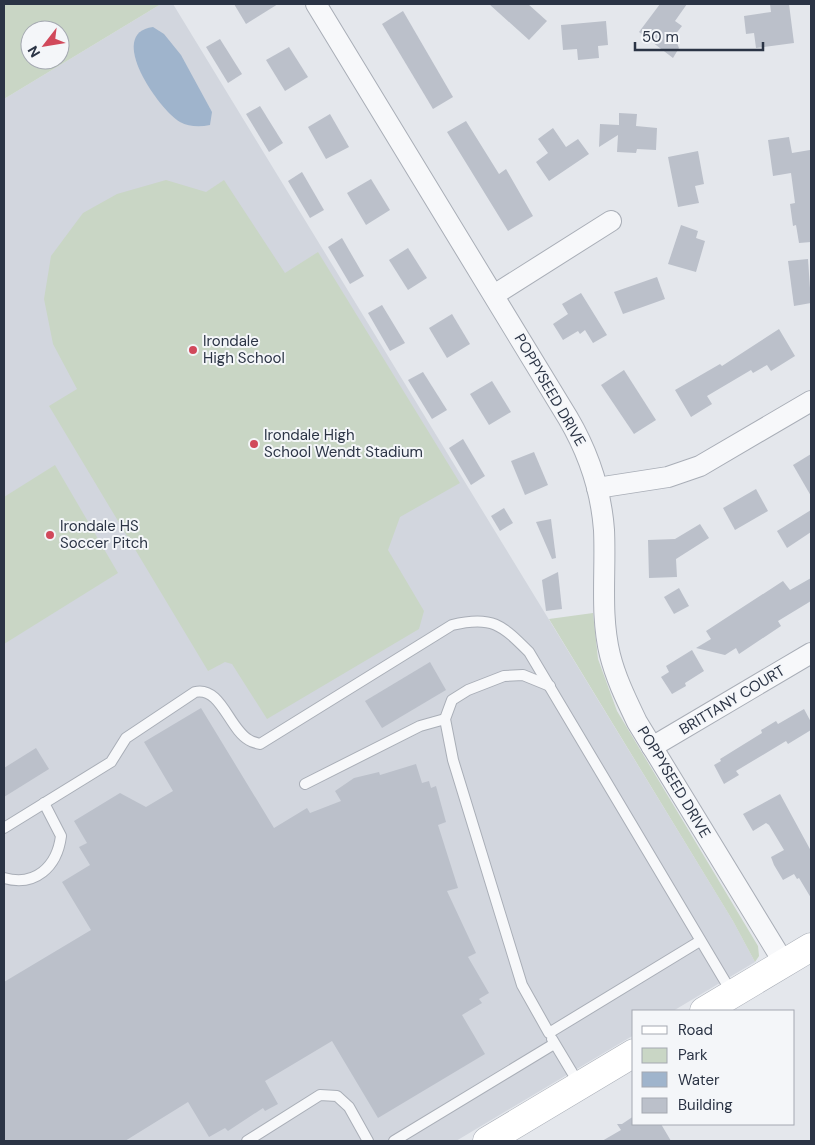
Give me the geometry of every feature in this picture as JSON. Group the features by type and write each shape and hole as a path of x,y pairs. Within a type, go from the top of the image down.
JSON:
{"street":[{"name":"POPPYSEED DRIVE","path":"316,4 494,295 576,432 588,456 597,488 604,530 604,609 610,654 621,688 652,747 784,964"},
{"path":"494,295 611,221"},
{"path":"597,488 668,477 700,466 811,401"},
{"name":"BRITTANY COURT","path":"652,747 811,653"},
{"path":"706,1010 811,947"},
{"path":"487,1141 632,1054"}],"lane":[{"path":"4,828 111,762 126,738 195,692 207,692 213,695 248,740 260,744 452,625 468,621 483,621 505,628 529,652 733,994"},
{"path":"550,686 523,675 504,676 468,690 452,700 445,718 453,760 522,985 554,1044 580,1085"},
{"path":"305,784 420,726 445,718"},
{"path":"4,878 18,881 32,879 56,858 61,836 44,803"},
{"path":"549,1033 700,941"},
{"path":"394,1141 554,1044"},
{"path":"247,1141 320,1095 337,1096 343,1101 349,1107 368,1141"}],"shaded area":[{"name":"Irondale High School","path":"161,4 173,4 733,921 755,962 675,1010 632,1010 632,1036 456,1141 4,1141 4,99 52,70 70,70 70,59"}],"green space":[{"path":"4,4 161,4 70,59 70,20 20,20 20,70 52,70 4,99"},
{"name":"Irondale High School Wendt Stadium","path":"166,180 206,192 224,180 285,273 318,252 460,483 400,517 388,550 424,611 419,629 267,719 232,664 225,662 208,671 49,406 77,389 53,344 44,299 51,256 83,213 117,194"},
{"name":"Irondale HS Soccer Pitch","path":"55,465 118,573 4,644 4,497"},
{"path":"593,613 598,659 617,711 758,946 759,956 755,962 733,921 549,619"}],"water":[{"path":"153,27 164,34 181,55 212,112 210,125 195,126 180,122 160,103 150,88 135,57 134,43 140,32"}],"building":[{"path":"234,4 278,4 246,24"},
{"path":"489,4 528,4 547,21 529,40"},
{"path":"660,4 687,4 675,21 682,26 674,36 679,48 673,58 639,32"},
{"path":"770,4 789,4 794,43 756,48 754,33 746,34 744,16 771,12"},
{"path":"403,11 453,97 433,109 382,24"},
{"path":"606,21 608,45 598,46 599,58 578,60 577,49 563,50 561,25"},
{"path":"220,39 242,74 228,83 206,47"},
{"path":"289,47 308,77 285,91 266,60"},
{"path":"260,106 283,143 269,152 246,114"},
{"path":"619,113 637,114 636,126 657,128 656,150 637,149 636,153 617,152 618,135 599,147 600,124 619,125"},
{"path":"330,114 349,147 326,159 308,127"},
{"path":"466,121 499,174 506,169 533,216 508,231 447,132"},
{"path":"553,128 566,147 578,139 589,154 549,181 536,162 548,153 538,139"},
{"path":"789,137 792,153 810,150 811,242 799,243 796,225 793,226 790,204 795,203 791,173 773,176 768,140"},
{"path":"698,151 704,184 695,186 699,203 678,207 668,157"},
{"path":"302,172 324,210 310,218 288,181"},
{"path":"371,179 390,210 366,225 347,193"},
{"path":"681,225 698,231 696,238 705,241 696,272 668,264"},
{"path":"342,238 364,276 350,284 328,247"},
{"path":"408,248 427,278 408,290 389,260"},
{"path":"808,259 811,303 794,306 788,261"},
{"path":"657,277 665,299 623,314 614,292"},
{"path":"581,293 607,335 593,343 585,330 580,334 578,331 563,340 553,324 568,314 562,304"},
{"path":"382,305 405,343 390,351 368,313"},
{"path":"452,314 470,344 447,358 429,328"},
{"path":"779,329 795,356 771,371 767,365 753,373 751,370 707,396 712,404 691,417 675,390 720,364 722,366"},
{"path":"624,370 656,420 634,434 601,385"},
{"path":"423,372 447,410 432,419 408,380"},
{"path":"492,381 511,412 489,425 470,394"},
{"path":"463,439 485,476 471,485 449,448"},
{"path":"534,452 548,485 525,495 511,461"},
{"path":"811,454 811,496 793,465"},
{"path":"756,489 768,511 735,530 723,508"},
{"path":"504,508 513,523 500,531 491,516"},
{"path":"811,510 811,532 787,548 777,531"},
{"path":"551,519 556,558 552,559 536,522"},
{"path":"700,524 709,538 676,559 677,577 649,578 648,540 675,539"},
{"path":"558,572 562,609 546,611 542,580"},
{"path":"811,578 811,601 778,621 781,626 739,654 736,648 725,655 696,648 711,639 706,631 783,581 790,590"},
{"path":"679,588 689,606 674,614 664,597"},
{"path":"692,650 704,671 685,683 686,686 672,694 661,677 669,672 666,666"},
{"path":"430,662 446,690 382,728 365,701"},
{"path":"201,708 274,828 307,808 310,813 341,801 335,791 354,778 379,772 380,775 416,764 422,783 429,781 431,788 436,786 446,822 438,825 458,888 447,891 476,953 468,957 489,993 479,999 482,1003 462,1015 485,1054 378,1118 332,1041 265,1081 278,1104 265,1111 263,1108 228,1131 225,1128 209,1137 188,1102 125,1141 4,1141 4,982 91,930 62,882 90,865 79,847 87,843 74,821 120,793 146,807 173,791 144,742"},
{"path":"804,709 811,722 811,730 788,744 786,741 736,771 739,775 724,784 714,765 721,761 720,759 762,733 761,730 776,721 778,724"},
{"path":"36,748 49,769 4,797 4,768"},
{"path":"780,794 811,851 811,898 799,878 797,879 794,874 783,880 774,865 771,857 784,850 769,825 766,823 753,831 743,814"},
{"path":"632,1117 632,1125 662,1125 671,1141 602,1141 621,1130 617,1124 622,1124"}],"place":[{"name":"Irondale High School","path":"193,350"},
{"name":"Irondale High School Wendt Stadium","path":"254,444"},
{"name":"Irondale HS Soccer Pitch","path":"50,535"}]}
